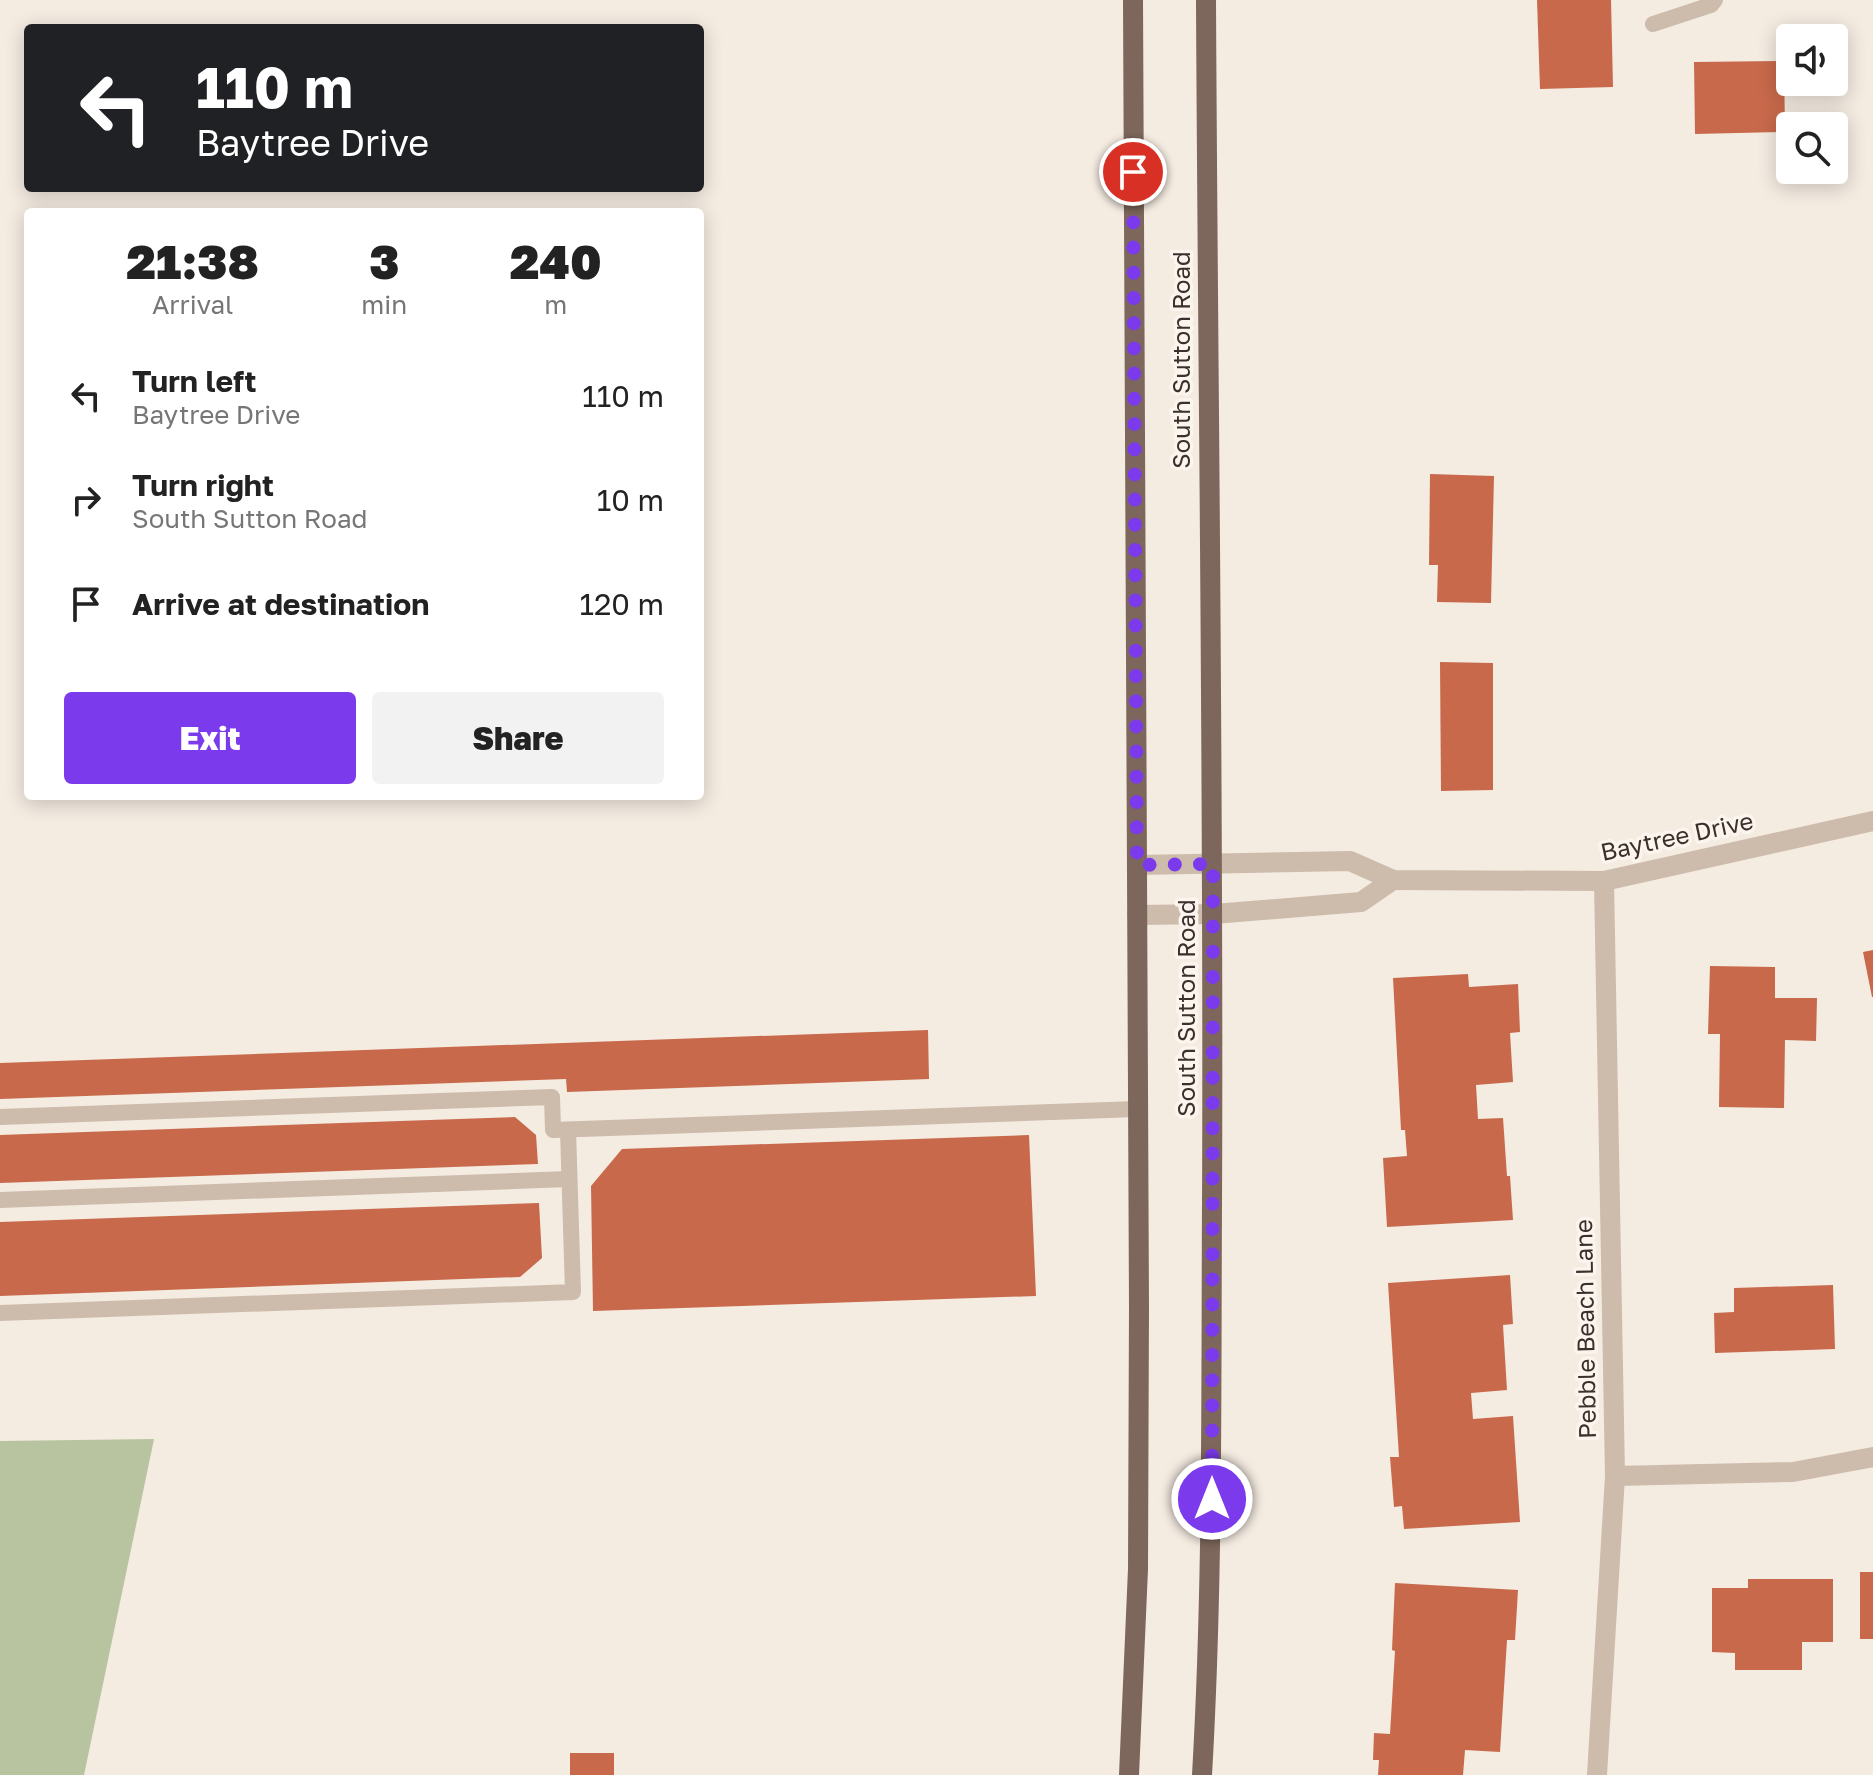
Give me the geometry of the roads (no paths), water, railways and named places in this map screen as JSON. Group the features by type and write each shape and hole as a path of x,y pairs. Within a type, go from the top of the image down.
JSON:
{"main road":[{"name":"South Sutton Road","path":"1129,1775 1138,1569 1133,0"},
{"name":"South Sutton Road","path":"1202,1775 1212,1527 1214,914 1206,0"}],"street":[{"name":"Baytree Drive","path":"1137,865 1350,861 1393,880 1604,881 1873,821"},
{"path":"1137,915 1214,914 1361,902 1393,880"},
{"name":"Pebble Beach Lane","path":"1597,1775 1615,1476 1604,881"},
{"path":"1615,1476 1793,1472 1873,1457"}],"lane":[{"path":"1653,24 1711,5 1715,0"},
{"path":"0,1117 552,1097 553,1130 568,1130 1137,1109"},
{"path":"0,1313 573,1292 568,1130"},
{"path":"0,1200 569,1179"}]}
